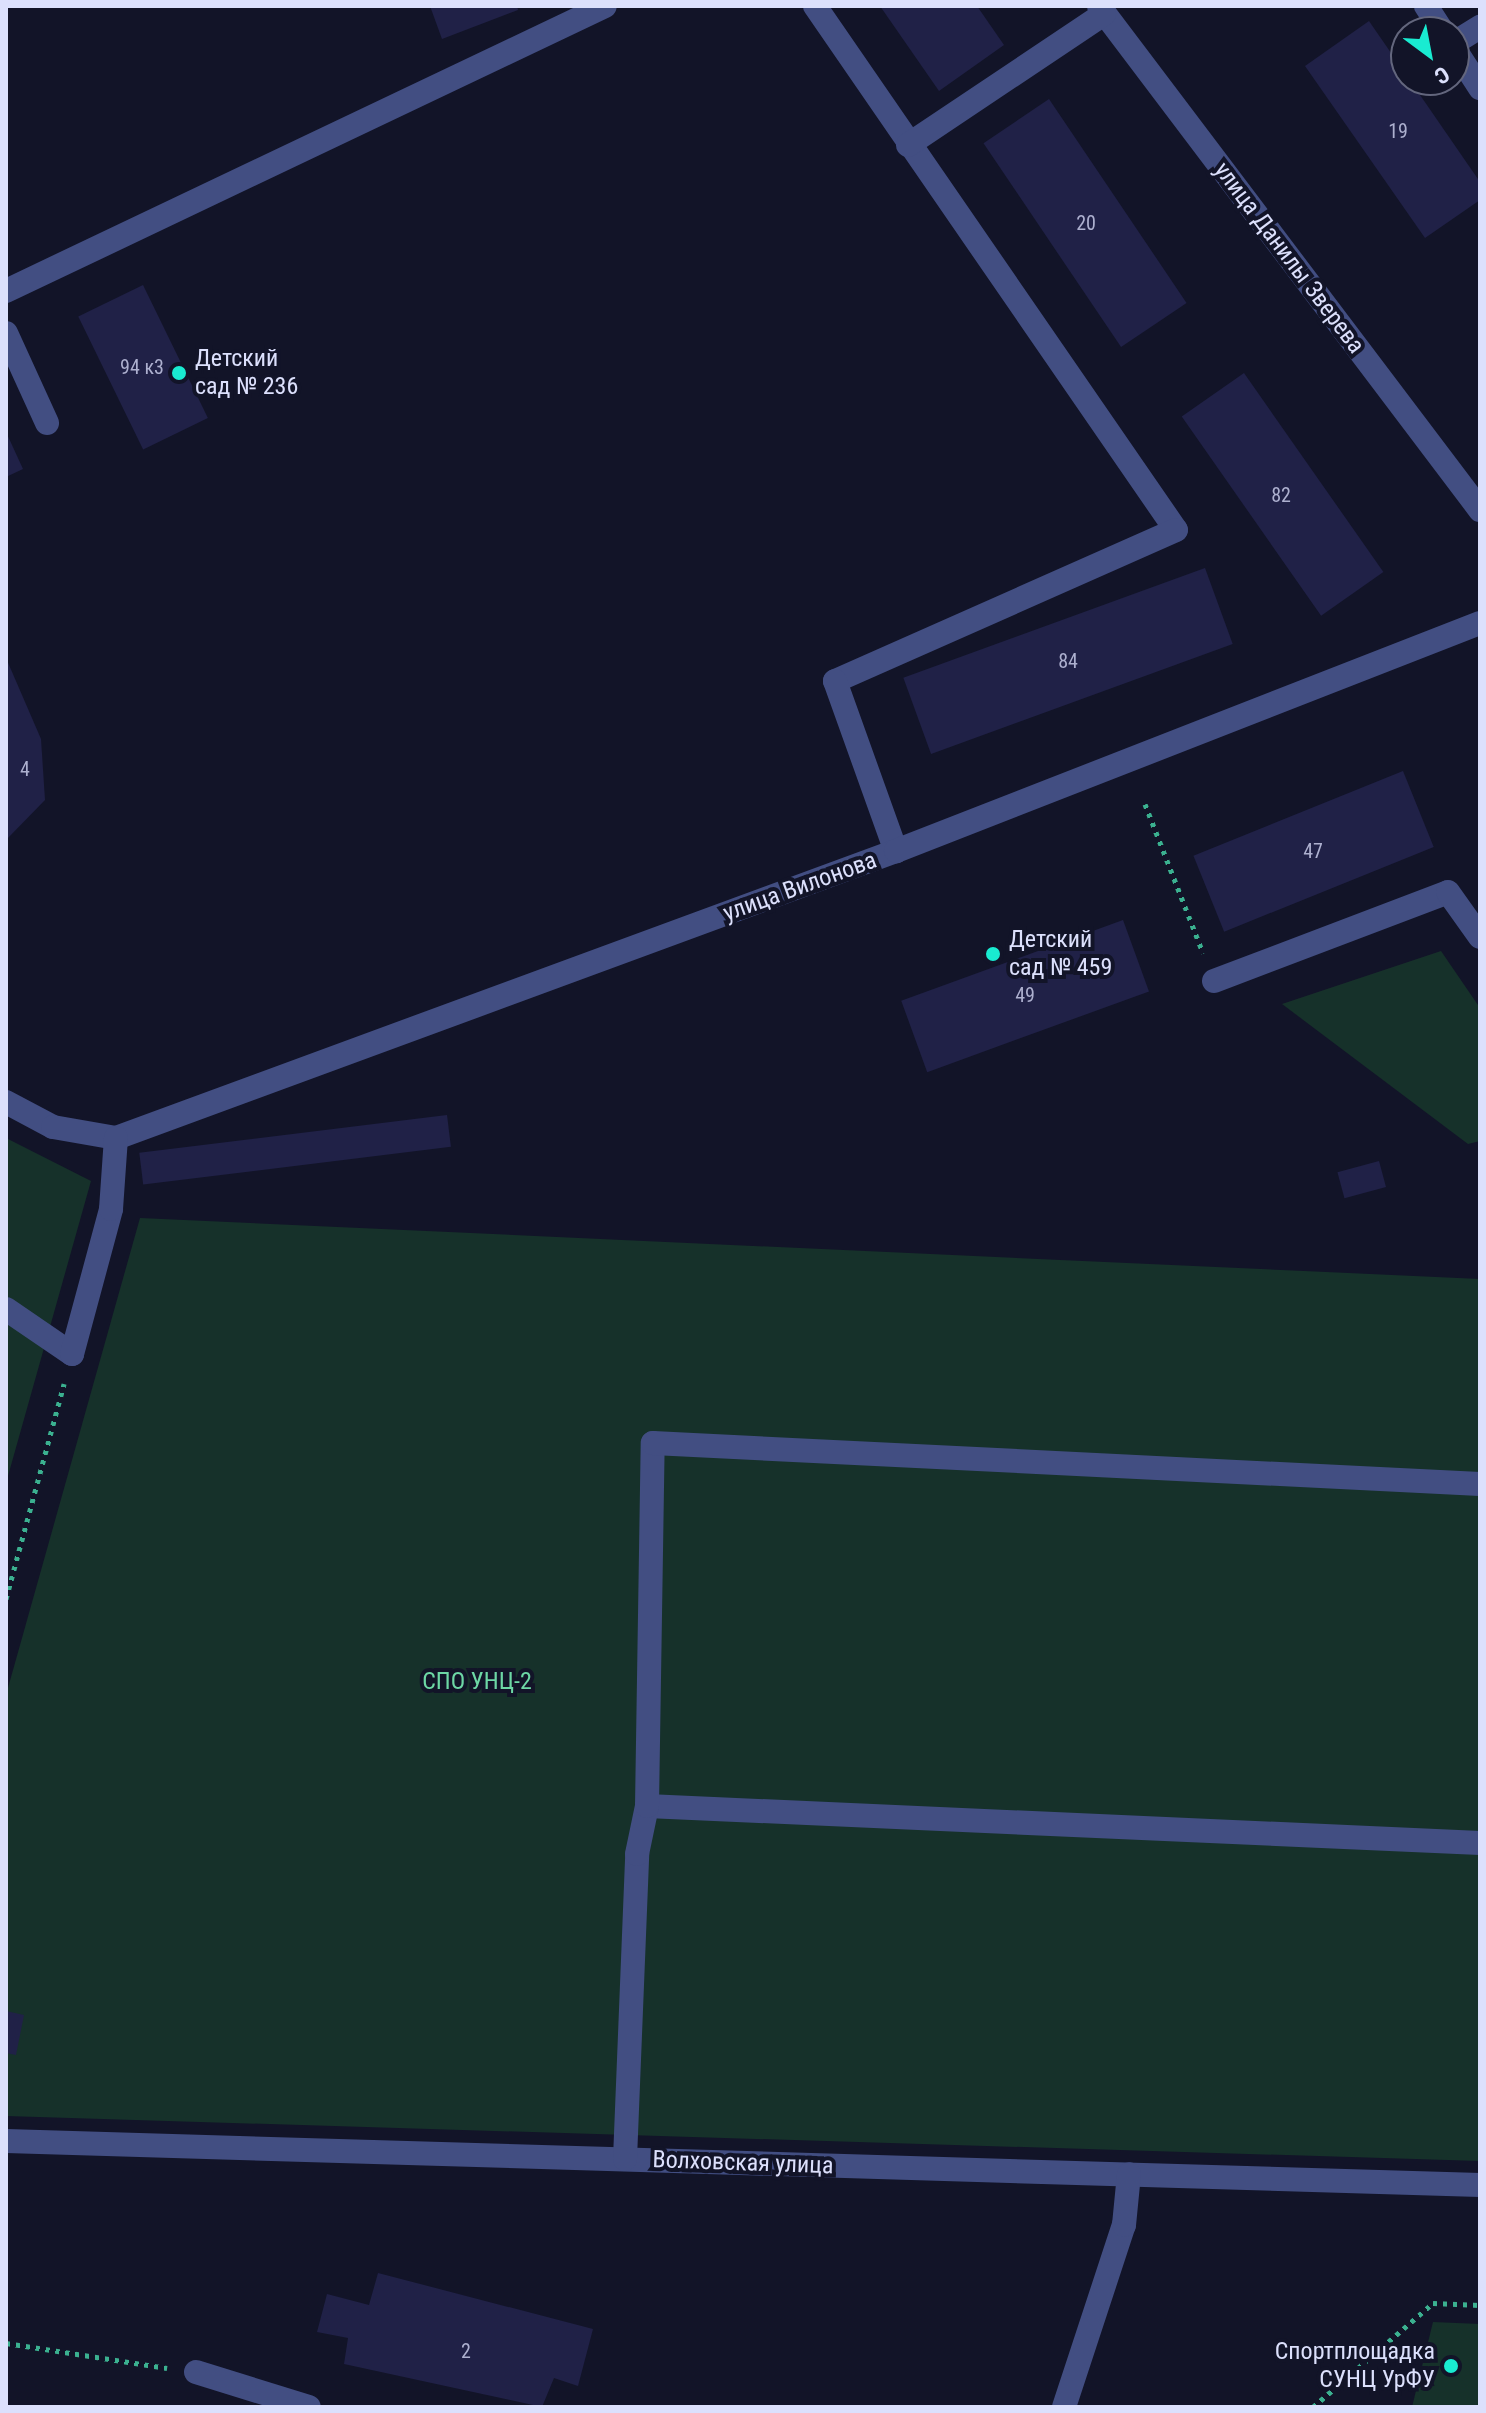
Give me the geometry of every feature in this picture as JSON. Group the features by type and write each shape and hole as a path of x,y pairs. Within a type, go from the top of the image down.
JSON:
{"street":[{"path":"7,290 605,6"},
{"path":"815,6 1176,530 835,681 896,851"},
{"path":"908,145 1102,10"},
{"name":"улица Данилы Зверева","path":"1102,10 1480,510"},
{"path":"6,333 47,423"},
{"name":"улица Вилонова","path":"116,1138 896,851 1480,623"},
{"path":"1214,981 1448,892 1480,937"},
{"path":"6,1102 53,1127 116,1138 111,1209 72,1354 6,1309"},
{"path":"625,2159 637,1854 647,1806 653,1443 1480,1484"},
{"path":"647,1806 1480,1843"},
{"name":"Волховская улица","path":"6,2141 1480,2185"},
{"path":"1064,2407 1124,2225 1129,2174"},
{"path":"196,2372 309,2407"}],"path":[{"path":"1145,804 1214,981"},
{"path":"6,1599 72,1354"},
{"path":"1313,2407 1433,2303 1480,2305"},
{"path":"6,2343 196,2372"}],"green space":[{"path":"1441,951 1480,1008 1480,1141 1468,1144 1282,1004"},
{"path":"6,1138 91,1181 6,1483"},
{"name":"СПО УНЦ-2","path":"140,1218 1480,1279 1480,2161 6,2116 6,1695"},
{"name":"Спортплощадка СУНЦ УрФУ","path":"1433,2322 1480,2324 1480,2407 1412,2407"}],"building":[{"path":"430,6 517,6 518,10 442,39"},
{"path":"880,6 977,6 1004,45 939,91"},
{"path":"1369,21 1390,51 1390,96 1421,96 1480,182 1480,200 1425,238 1305,66"},
{"path":"1049,99 1187,303 1121,347 984,143"},
{"path":"143,285 208,418 143,450 78,317"},
{"path":"1244,373 1383,572 1321,616 1182,417"},
{"path":"6,432 23,469 6,477"},
{"path":"1205,568 1233,644 931,754 903,678"},
{"path":"6,658 41,739 45,800 6,840"},
{"path":"1403,771 1434,847 1224,932 1193,856"},
{"path":"1123,920 1149,991 927,1072 901,1001"},
{"path":"447,1115 451,1147 143,1185 139,1153"},
{"path":"1379,1161 1386,1187 1344,1198 1337,1172"},
{"path":"6,2011 24,2015 16,2055 6,2053"},
{"path":"378,2273 593,2329 578,2386 554,2378 542,2407 344,2364 348,2338 317,2332 327,2294 369,2305"}],"place":[{"name":"Детский сад № 236","path":"179,373"},
{"name":"Детский сад № 459","path":"993,954"},
{"name":"Спортплощадка СУНЦ УрФУ","path":"1451,2366"}]}
